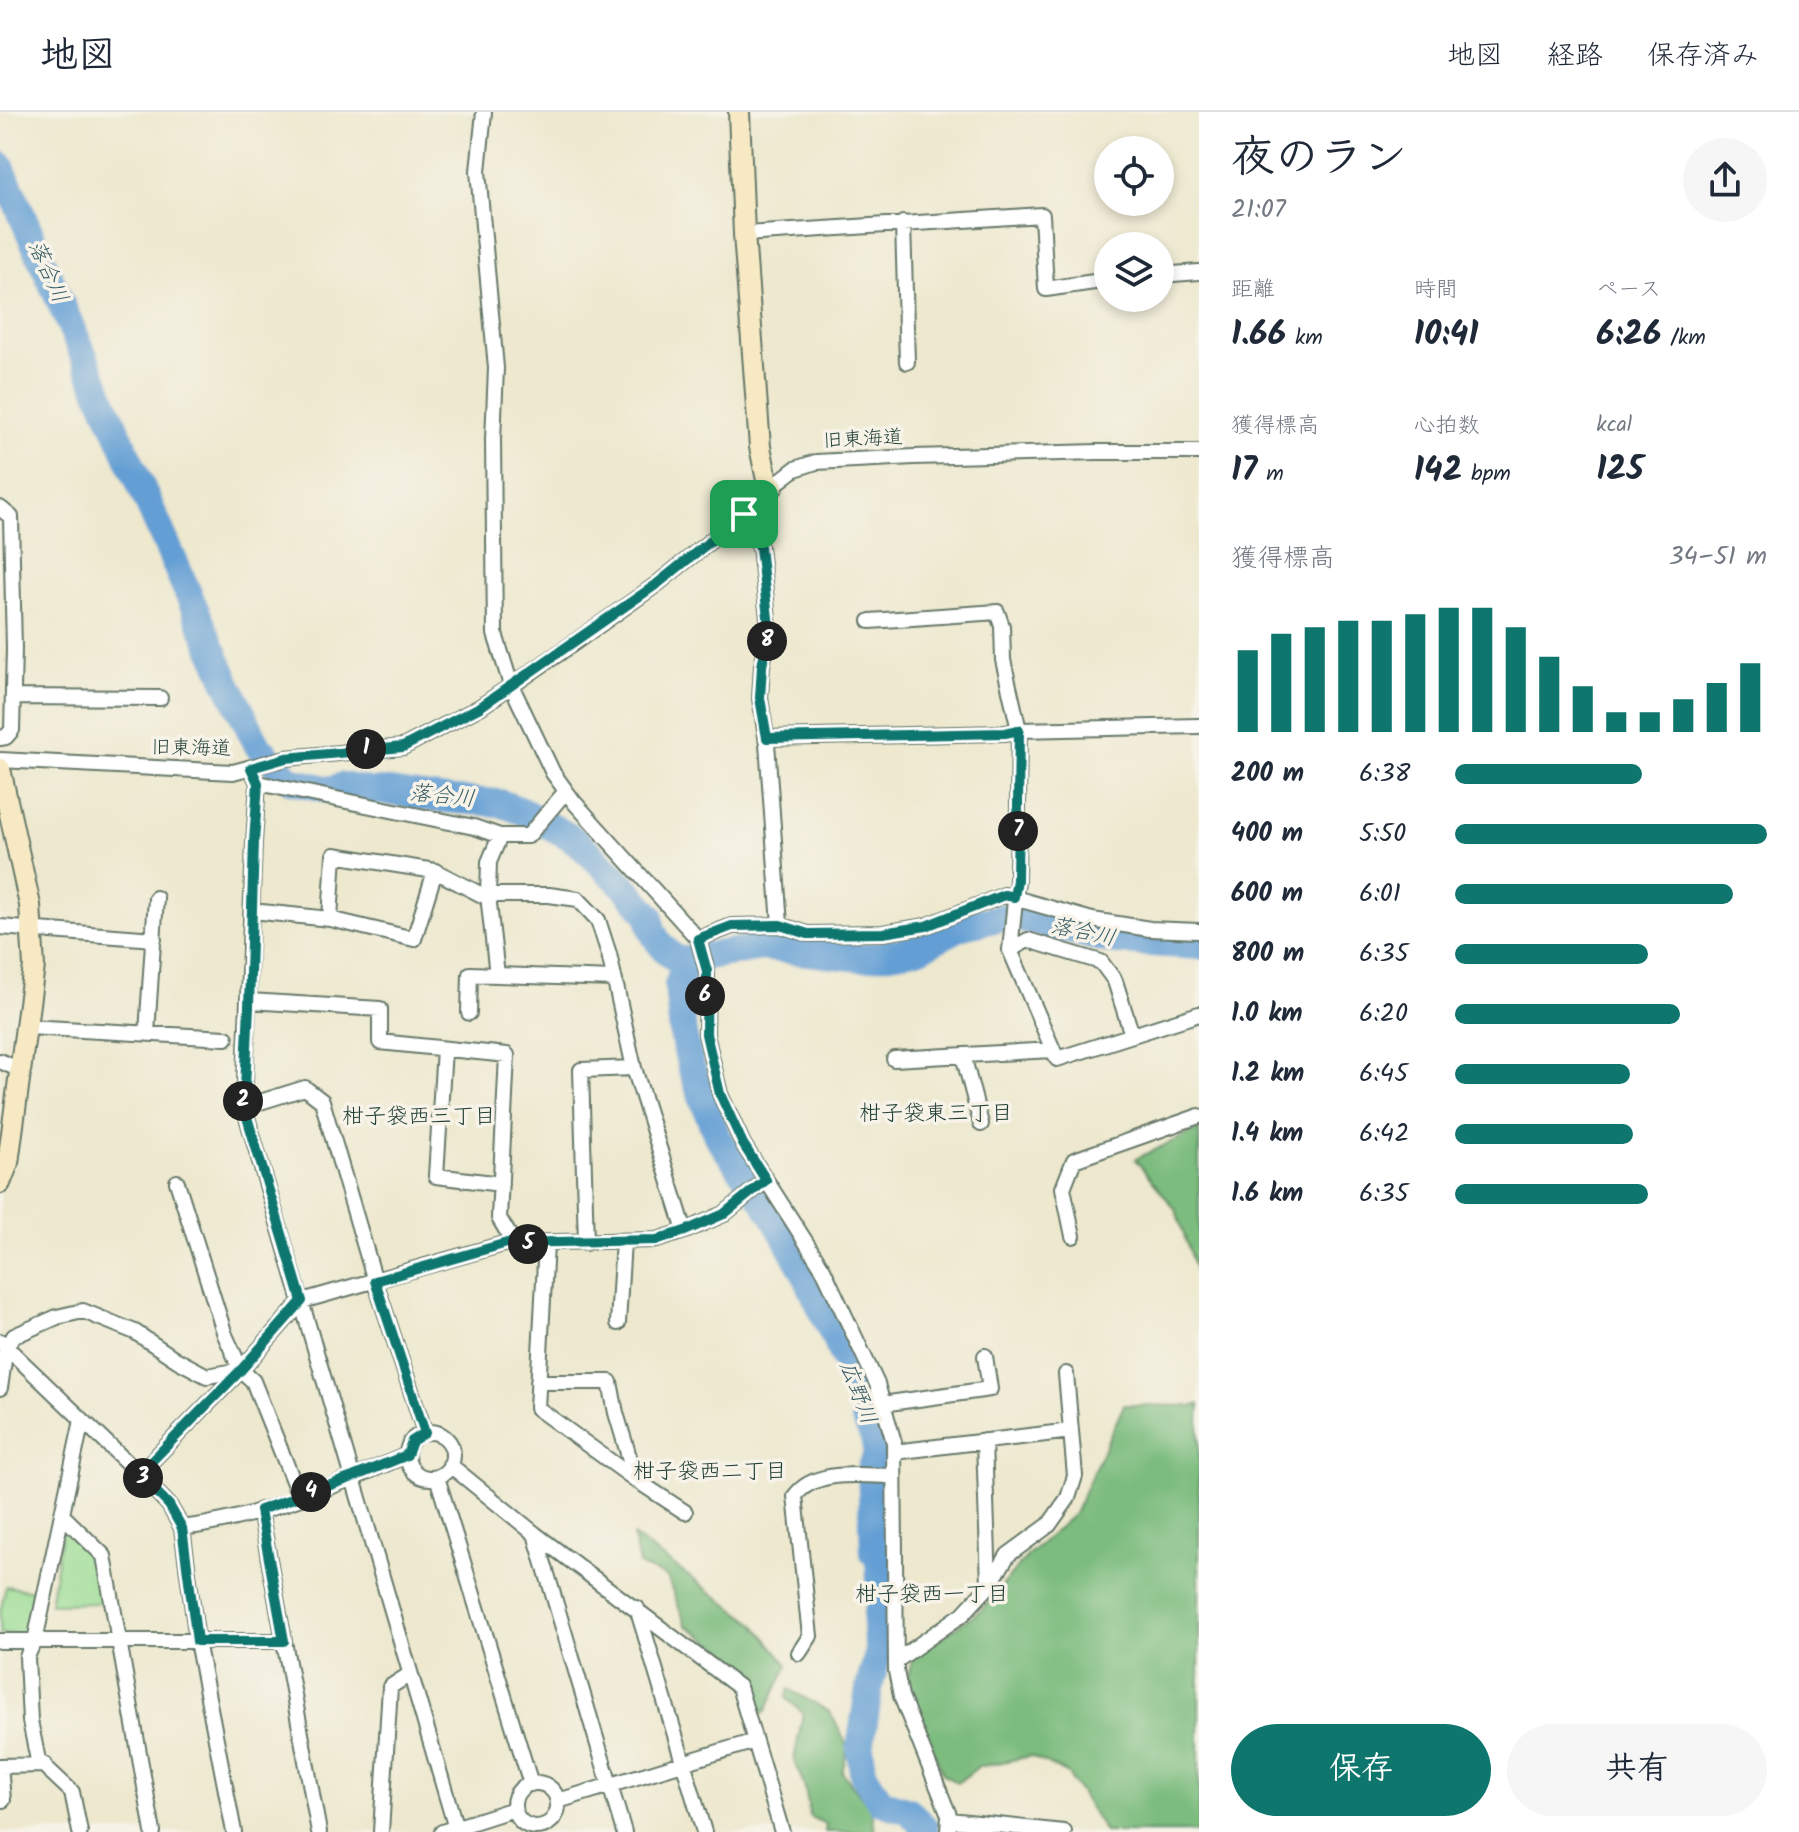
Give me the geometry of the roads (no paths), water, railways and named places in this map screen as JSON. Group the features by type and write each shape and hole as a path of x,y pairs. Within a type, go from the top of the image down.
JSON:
{"main road":[{"path":"739,112 744,234 760,447 767,480 773,486"},
{"path":"0,769 30,905 34,966 8,1163 0,1183"}],"street":[{"path":"484,112 478,171 496,368 493,440 495,634 511,685 553,773 566,791 698,939 707,971 706,1034 720,1094 743,1144 823,1269 877,1384 894,1442 896,1661 901,1696 938,1783 948,1826 1064,1832"},
{"path":"744,234 1042,215 1046,289 1094,282"},
{"path":"903,223 907,362"},
{"path":"1174,274 1199,272"},
{"name":"旧東海道","path":"0,760 233,772 286,758 403,747 480,707 657,584 795,469 816,462 1098,452 1199,452"},
{"path":"0,508 11,517 13,697 12,730 6,737 0,738"},
{"path":"744,514 760,547 768,618 760,698 767,738 780,925"},
{"path":"870,621 997,612 1002,626 1003,660 1019,730 1017,880 1010,950 1057,1059 1199,1014"},
{"path":"13,697 160,698"},
{"path":"767,738 1199,726"},
{"path":"256,767 258,783 244,1107 410,1674 451,1831 514,1809"},
{"path":"258,783 474,827 500,836 528,836 566,791"},
{"path":"497,975 488,895 489,862 500,836"},
{"path":"330,919 334,855 435,871 482,895 549,895 578,899 598,920 634,1068 685,1231"},
{"path":"252,911 330,919 414,939 435,871"},
{"path":"698,939 732,926 780,925 808,934 883,933 926,926 1004,895 1092,920 1150,929 1199,931"},
{"path":"147,1033 156,898"},
{"path":"0,927 154,939"},
{"path":"1010,950 1028,940 1101,962 1115,981 1132,1035"},
{"path":"469,1013 470,974 614,979"},
{"path":"249,1001 380,1009 380,1042 507,1055 499,1218 514,1243"},
{"path":"28,1027 226,1038"},
{"path":"444,1049 436,1176 501,1184"},
{"path":"894,1059 1053,1050"},
{"path":"963,1055 981,1124"},
{"path":"0,1061 22,1071"},
{"path":"586,1243 581,1070 634,1068"},
{"path":"244,1107 305,1088 322,1101 375,1281 425,1433"},
{"path":"1073,1236 1063,1188 1074,1160 1199,1116"},
{"path":"139,1474 241,1370 302,1301 514,1243 657,1240 724,1214 766,1180"},
{"path":"177,1182 225,1335 241,1370 253,1381 299,1496"},
{"path":"618,1323 623,1241"},
{"path":"546,1244 537,1408 685,1512"},
{"path":"3,1344 57,1317 83,1311 135,1332 207,1376 241,1370"},
{"path":"0,1388 3,1344"},
{"path":"3,1344 139,1474 169,1505 182,1528 197,1641 234,1832"},
{"path":"882,1404 990,1389 985,1356"},
{"path":"896,1661 963,1614 989,1586 1008,1555 1049,1525 1068,1498 1075,1476 1066,1374"},
{"path":"538,1382 610,1382 636,1480"},
{"path":"80,1832 72,1792 38,1760 30,1721 27,1657 82,1420"},
{"path":"894,1452 1071,1431"},
{"path":"425,1433 439,1434 450,1444 452,1458 450,1465 437,1477 430,1478 416,1474 407,1455 412,1441 425,1433"},
{"path":"984,1441 989,1586"},
{"path":"182,1528 203,1526 260,1510 407,1455"},
{"path":"450,1465 535,1534 739,1687 782,1832"},
{"path":"799,1653 810,1636 795,1496 803,1486 830,1477 894,1476"},
{"path":"437,1477 531,1784"},
{"path":"260,1510 319,1832"},
{"path":"62,1515 104,1556 153,1832"},
{"path":"535,1534 624,1832"},
{"path":"637,1608 704,1832"},
{"path":"0,1641 284,1641"},
{"path":"381,1832 390,1687 410,1674"},
{"path":"558,1801 755,1741"},
{"path":"3,1800 0,1766 45,1765"},
{"path":"531,1784 545,1785 558,1801 553,1820 543,1829 527,1826 514,1809 520,1790 531,1784"}],"waterway":[{"name":"落合川","path":"0,165 227,682 258,746 290,780 330,790 343,786 373,792 500,803 522,811 570,837 625,887 650,916 658,942 679,961 762,947 862,958 920,948 962,926 1009,916 1115,941 1199,946"},
{"name":"広野川","path":"679,961 683,970 678,986 683,1034 691,1067 717,1136 771,1211 804,1271 859,1391 865,1419 874,1438 877,1455 871,1467 874,1553 879,1559 881,1602 876,1633 879,1651 870,1683 860,1748 863,1773 881,1802 909,1811 925,1828 925,1832"}],"district":[{"name":"柑子袋東三丁目","path":"936,1114"},
{"name":"柑子袋西三丁目","path":"419,1117"},
{"name":"柑子袋西二丁目","path":"710,1472"},
{"name":"柑子袋西一丁目","path":"932,1595"}]}
